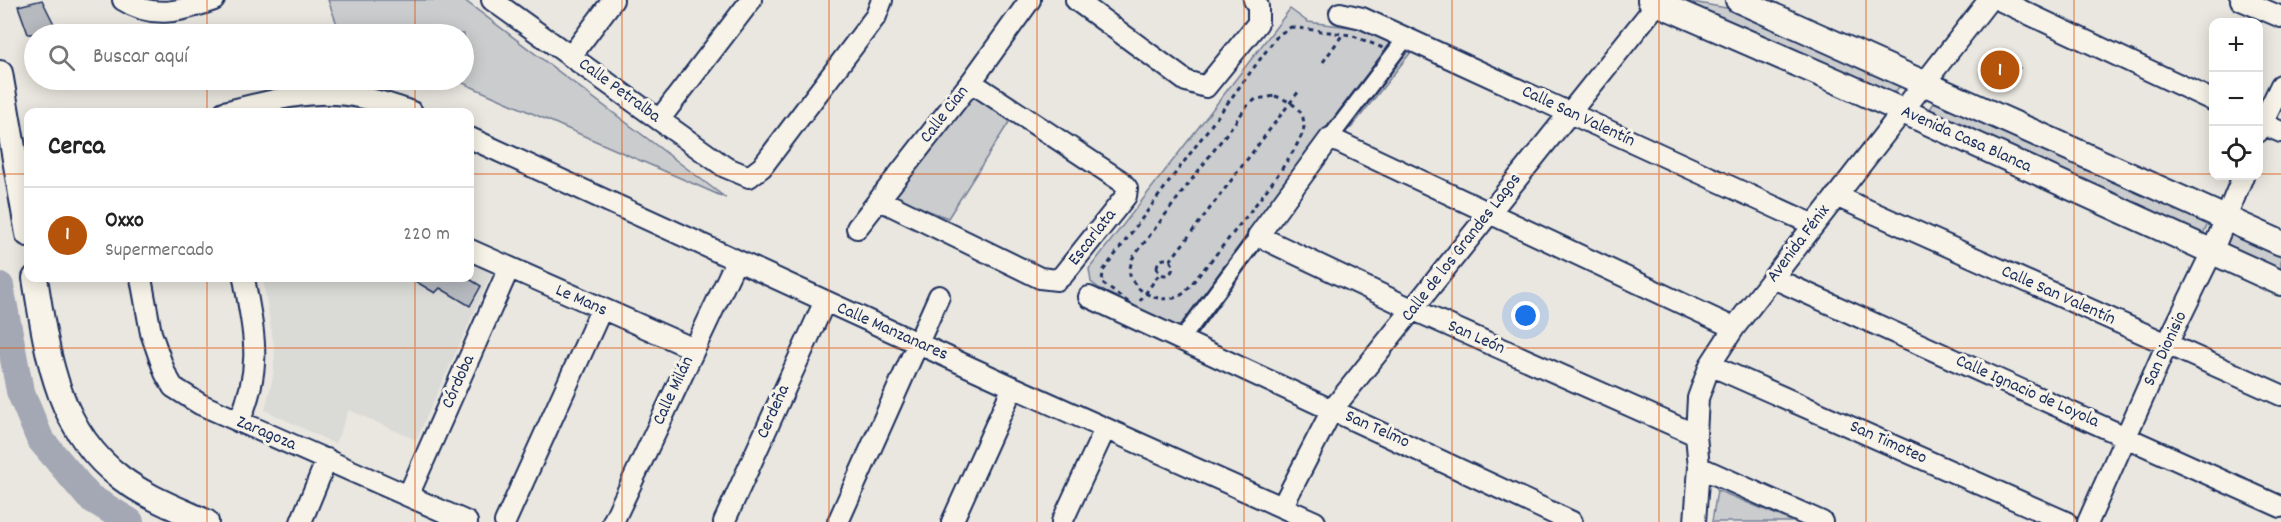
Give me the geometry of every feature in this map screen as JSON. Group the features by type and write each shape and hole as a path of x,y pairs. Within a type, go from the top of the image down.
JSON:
{"street":[{"path":"123,0 139,9 161,14 214,0"},
{"name":"Calle Petralba","path":"492,0 725,167 749,177 762,167 876,16 882,0"},
{"path":"571,56 613,0"},
{"path":"658,120 751,0"},
{"name":"Calle Cian","path":"858,228 971,82 1030,0"},
{"path":"1076,0 1186,81 1206,87 1213,82 1258,23 1256,3"},
{"name":"Avenida Casa Blanca","path":"1738,0 2281,243"},
{"name":"Avenida Fénix","path":"1695,522 1699,468 1696,435 1698,398 1710,364 1734,328 1989,0"},
{"path":"1999,0 2209,99"},
{"path":"2241,0 2281,17"},
{"name":"Avenida Casa Blanca","path":"1655,1 2281,283"},
{"name":"Calle de los Grandes Lagos","path":"1282,507 1332,410 1414,310 1655,1"},
{"name":"Calle San Valentín","path":"1340,13 1362,18 1814,225"},
{"path":"1181,340 1406,38"},
{"path":"0,73 24,174"},
{"name":"Escarlata","path":"880,200 1040,278 1057,280 1126,196 1127,188 1121,181 971,82"},
{"path":"2263,120 2281,85"},
{"path":"241,108 282,98 341,93 379,100 401,108"},
{"path":"2263,127 2281,132"},
{"path":"1330,138 1734,328"},
{"name":"Calle Manzanares","path":"474,140 1012,387 1315,522"},
{"name":"San Dionisio","path":"2088,522 2167,344 2227,219 2242,180"},
{"name":"Calle San Valentín","path":"1836,196 2281,395"},
{"name":"San León","path":"1258,236 1414,310 1696,435"},
{"name":"Le Mans","path":"474,252 601,310 694,349"},
{"name":"Calle Milán","path":"613,522 736,261"},
{"name":"Córdoba","path":"408,496 509,268"},
{"name":"Calle Ignacio de Loyola","path":"1773,278 2281,507"},
{"path":"36,282 55,384 67,413 84,441 121,478 206,522"},
{"name":"Zaragoza","path":"142,282 157,354 173,387 200,404 239,422 467,522"},
{"path":"239,422 252,390 256,356 245,282"},
{"path":"838,522 916,342 939,296"},
{"name":"San Telmo","path":"1089,297 1572,522"},
{"name":"Cerdeña","path":"724,522 825,301"},
{"path":"505,522 601,310"},
{"name":"San Timoteo","path":"1710,364 2066,522"},
{"path":"952,522 1012,387"},
{"path":"1067,520 1105,429"},
{"path":"301,522 327,459"},
{"path":"1699,468 1822,522"}],"path":[{"path":"1291,27 1342,34 1362,38 1388,50 1193,314 1178,326 1170,325 1136,308 1102,283 1103,271 1278,35 1291,27"},
{"path":"1323,62 1342,34"},
{"path":"1170,261 1299,91"},
{"path":"1265,96 1275,96 1291,102 1303,117 1303,136 1271,184 1179,298 1159,299 1131,280 1129,274 1132,259 1248,105 1265,96"},
{"path":"1136,308 1160,273 1171,272 1173,267 1165,258 1159,261 1157,268 1160,273"}],"shaded area":[{"path":"328,0 464,0 726,198 474,88 474,24 337,24"},
{"path":"1681,0 1743,11 1902,84 1893,94"},
{"path":"1290,9 1308,22 1357,28 1411,52 1351,128 1325,135 1199,327 1173,330 1130,312 1091,282 1089,269"},
{"path":"972,88 1013,116 948,218 889,196"},
{"path":"1937,98 2209,221 2203,234 1928,112"},
{"path":"2231,230 2281,252 2281,270 2225,245"},
{"path":"474,265 492,273 416,440 349,410 335,444 265,410 273,377 275,353 264,282 474,282"},
{"path":"1717,490 1794,522 1712,522"}],"building":[{"path":"42,0 54,24 24,24 18,6"},
{"path":"1991,52 2020,68 2009,88 1980,73"},
{"path":"417,282 474,282 481,286 470,306 440,288 435,293"}],"waterway":[{"path":"0,286 20,391 40,439 89,497 130,522"}],"place":[{"name":"Oxxo","path":"2000,70"}]}
